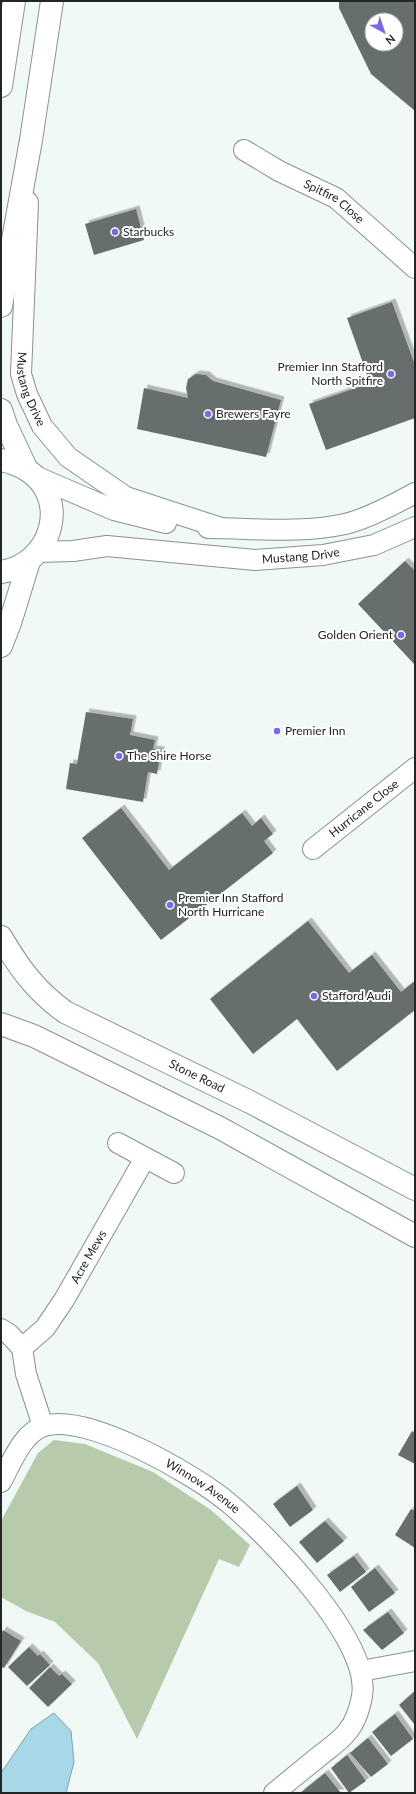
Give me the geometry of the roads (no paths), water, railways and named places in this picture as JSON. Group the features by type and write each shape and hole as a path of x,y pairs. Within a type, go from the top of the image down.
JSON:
{"highway":[{"path":"1,86 14,1"},
{"path":"1,306 31,140 52,1"},
{"path":"1,410 6,425 31,473 46,493 51,514 49,534 34,557 1,646"},
{"path":"1,460 15,464 31,473"},
{"path":"1,572 20,567 34,557"},
{"name":"Stone Road","path":"1,937 30,982 47,999 65,1012 250,1102 415,1189"},
{"path":"1,1024 34,1036 220,1128 415,1236"}],"street":[{"name":"Mustang Drive","path":"31,140 21,374 34,411 42,426 68,457 126,497 221,528"},
{"name":"Spitfire Close","path":"244,150 279,171 336,198 415,268"},
{"name":"Mustang Drive","path":"31,473 114,510 185,528 221,528 271,531 307,529 346,524 392,505 415,493"},
{"name":"Mustang Drive","path":"34,557 107,546 255,560 315,556 374,545 415,527"},
{"name":"Hurricane Close","path":"313,849 415,768"},
{"path":"118,1143 174,1173"},
{"name":"Acre Mews","path":"22,1348 45,1328 64,1300 144,1158"},
{"path":"1,1329 9,1334 22,1348 26,1374 43,1426 31,1434 22,1445 1,1482"},
{"name":"Winnow Avenue","path":"43,1426 59,1423 82,1426 126,1443 179,1469 204,1484 229,1503 274,1546 307,1583 332,1615 353,1648 361,1671 362,1694 356,1714 348,1732 274,1793"},
{"path":"361,1671 415,1661"}],"water":[{"path":"54,1713 71,1731 74,1762 66,1793 1,1793 1,1773 31,1729"}],"place":[{"name":"Starbucks","path":"115,232"},
{"name":"Premier Inn Stafford North Spitfire","path":"391,374"},
{"name":"Brewers Fayre","path":"208,414"},
{"name":"Golden Orient","path":"401,635"},
{"name":"Premier Inn","path":"277,731"},
{"name":"The Shire Horse","path":"119,756"},
{"name":"Premier Inn Stafford North Hurricane","path":"170,905"},
{"name":"Stafford Audi","path":"314,996"}]}
